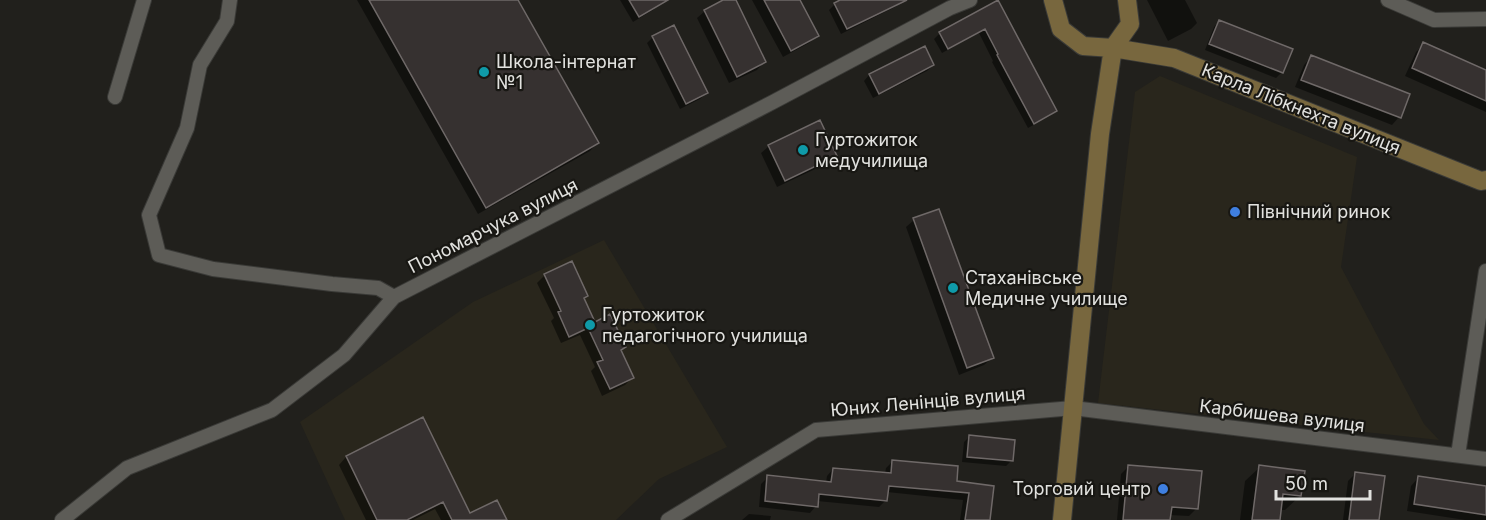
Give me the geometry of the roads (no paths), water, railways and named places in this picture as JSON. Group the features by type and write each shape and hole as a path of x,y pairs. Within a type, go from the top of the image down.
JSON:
{"street":[{"path":"116,98 144,0"},
{"path":"230,0 226,21 200,65 187,128 149,215 159,255 213,269 378,288 394,297"},
{"name":"Пономарчука вулиця","path":"62,520 127,468 272,410 344,355 394,297 950,8 970,0"},
{"name":"Карла Лібкнехта вулиця","path":"1053,0 1061,29 1083,46 1113,48 1174,58 1482,181 1486,180"},
{"path":"1062,520 1100,134 1113,48 1130,24 1127,0"},
{"path":"1388,0 1434,20 1486,19"},
{"path":"1458,455 1486,271"},
{"name":"Карбишева вулиця","path":"1073,408 1486,459"},
{"name":"Юних Ленінців вулиця","path":"668,520 816,430 1073,408"}],"place":[{"name":"Школа-інтернат №1","path":"484,72"},
{"name":"Гуртожиток медучилища","path":"803,150"},
{"name":"Північний ринок","path":"1235,212"},
{"name":"Стаханівське Медичне училище","path":"953,288"},
{"name":"Гуртожиток педагогічного училища","path":"590,325"},
{"name":"Торговий центр","path":"1163,489"}]}
